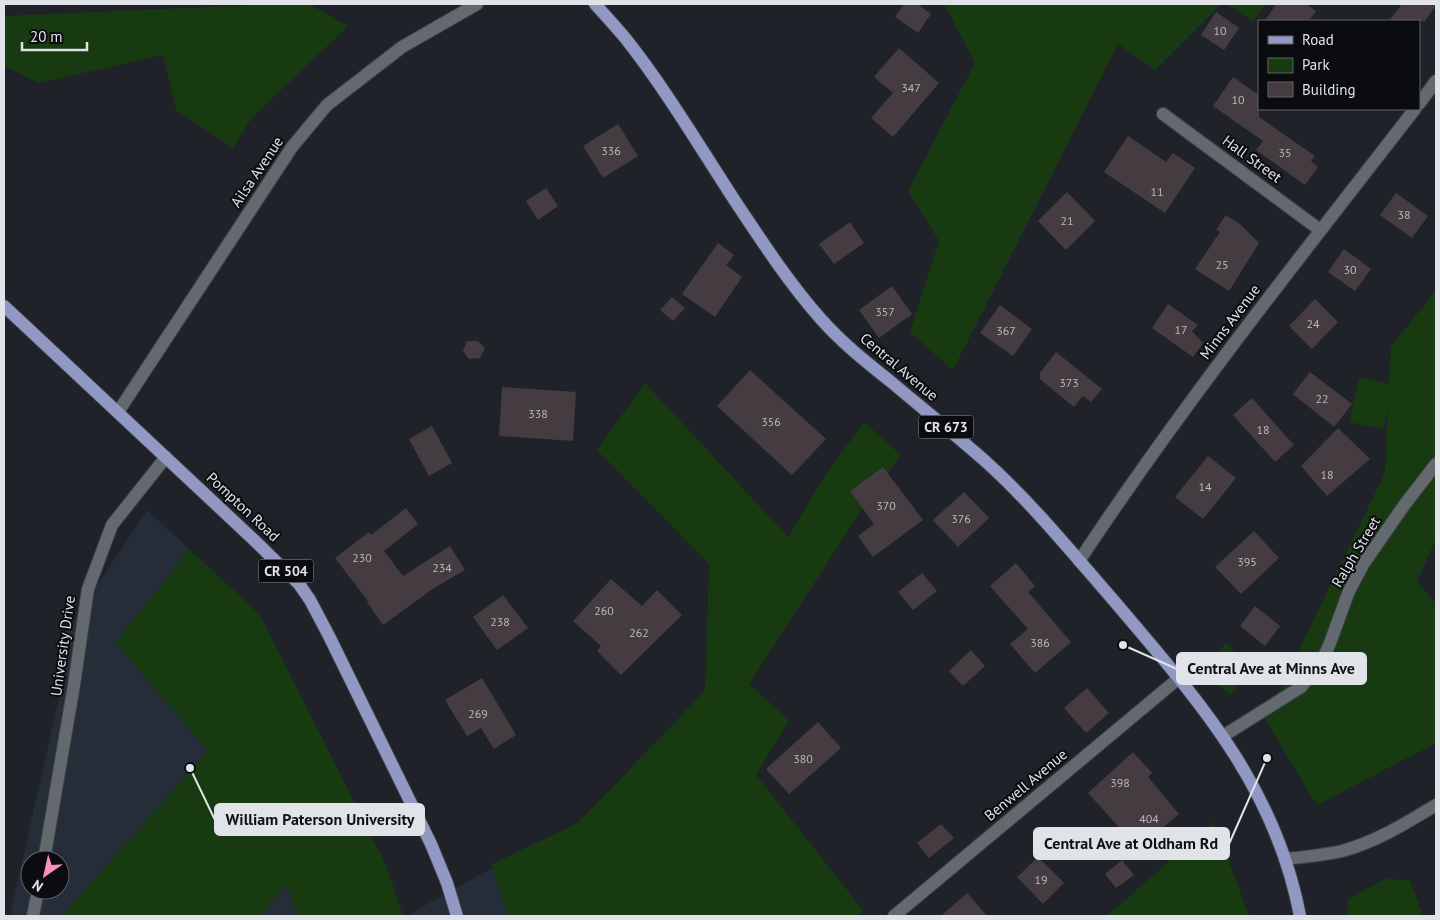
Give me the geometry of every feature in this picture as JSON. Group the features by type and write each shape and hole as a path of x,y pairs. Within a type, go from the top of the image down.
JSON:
{"main road":[{"name":"Central Avenue","path":"595,4 626,39 642,61 769,252 793,286 820,318 840,340 987,463 1018,493 1179,678 1223,736 1249,776 1266,811 1285,860"},
{"name":"Pompton Road","path":"4,306 299,584 310,600 431,844 447,883 457,916"},
{"name":"CR 673","path":"1285,860 1300,916"}],"street":[{"name":"Ailsa Avenue","path":"118,412 292,147 308,126 327,105 402,47 477,4"},
{"path":"1420,103 1436,81"},
{"name":"Minns Avenue","path":"1079,561 1118,503 1217,366 1414,110"},
{"name":"Hall Street","path":"1163,114 1320,230"},
{"name":"University Drive","path":"46,850 74,685 88,589 112,525 166,457"},
{"name":"Ralph Street","path":"1223,736 1301,687 1321,663 1349,590 1364,564 1405,504 1436,464"},
{"name":"Benwell Avenue","path":"894,916 1179,678"},
{"path":"1285,860 1341,851 1363,844 1389,833 1436,806"},
{"path":"33,916 36,900"}],"shaded area":[{"path":"147,510 260,615 386,865 403,916 10,916 20,871 20,900 70,900 70,850 25,850 64,675 61,640"},
{"path":"494,867 508,916 406,916"}],"green space":[{"path":"309,4 348,26 251,119 233,148 176,110 163,55 39,83 4,66 4,16"},
{"path":"944,4 1221,4 1155,70 1118,44 953,370 910,332 939,241 908,191 975,63"},
{"path":"1226,4 1266,4 1253,21"},
{"path":"1436,290 1436,539 1417,581 1436,604 1436,743 1317,805 1257,706 1278,693 1385,473 1388,408 1383,429 1349,422 1359,377 1389,384 1391,347"},
{"path":"645,383 788,537 828,471 864,422 901,455 866,503 749,684 789,720 756,775 863,910 856,916 508,916 492,864 578,823 705,691 709,564 597,450"},
{"path":"189,549 260,615 386,865 403,916 298,916 287,885 260,916 62,916 208,751 116,643"},
{"path":"1226,643 1254,670 1230,695 1202,669"},
{"path":"1214,822 1249,916 1107,916"},
{"path":"1385,879 1410,880 1423,916 1348,916 1347,900"}],"building":[{"path":"904,4 917,4 931,14 918,33 895,17"},
{"path":"1276,4 1306,4 1316,11 1310,20 1266,20"},
{"path":"1402,4 1436,4 1425,21 1390,20"},
{"path":"1216,12 1239,28 1224,50 1201,35"},
{"path":"899,48 939,83 893,137 871,118 893,93 874,77"},
{"path":"1233,77 1258,94 1259,117 1315,156 1311,161 1318,167 1305,185 1256,150 1263,141 1213,106"},
{"path":"618,124 638,156 603,178 583,146"},
{"path":"1128,136 1166,162 1173,153 1195,168 1165,213 1104,172"},
{"path":"546,188 558,206 538,220 526,201"},
{"path":"1067,192 1095,221 1066,250 1038,221"},
{"path":"1396,193 1428,216 1412,238 1380,215"},
{"path":"1226,215 1241,225 1259,243 1229,291 1195,269 1220,232 1216,230"},
{"path":"850,222 864,243 834,264 819,244"},
{"path":"718,243 734,255 726,265 742,277 715,317 682,294"},
{"path":"1344,249 1371,269 1355,291 1328,272"},
{"path":"892,286 912,314 879,338 859,310"},
{"path":"672,297 685,308 673,321 660,310"},
{"path":"1315,299 1338,322 1312,349 1289,326"},
{"path":"1168,304 1198,325 1192,331 1203,343 1193,357 1152,328"},
{"path":"1000,305 1032,329 1013,356 980,333"},
{"path":"467,341 478,341 485,348 480,358 469,359 463,351"},
{"path":"1056,352 1102,389 1091,402 1083,396 1074,407 1040,379 1040,373"},
{"path":"750,370 826,439 792,475 717,406"},
{"path":"1310,372 1352,404 1334,427 1293,394"},
{"path":"502,387 576,392 573,441 499,436"},
{"path":"1252,398 1294,445 1275,462 1233,415"},
{"path":"432,426 452,463 429,476 409,439"},
{"path":"1338,428 1370,459 1327,496 1301,466"},
{"path":"1208,456 1236,478 1203,519 1175,497"},
{"path":"883,467 923,520 873,557 858,536 874,524 850,491"},
{"path":"964,492 989,518 958,547 933,520"},
{"path":"406,508 418,524 384,551 403,576 450,546 465,570 434,588 383,625 368,601 335,558 369,532 371,535"},
{"path":"1254,531 1279,558 1241,594 1215,567"},
{"path":"1016,563 1035,586 1028,592 1071,642 1035,673 1010,644 1028,629 990,586"},
{"path":"922,573 937,591 913,610 898,592"},
{"path":"611,579 642,606 657,590 682,615 621,675 597,651 601,646 573,621"},
{"path":"503,595 528,628 497,650 473,617"},
{"path":"1255,606 1280,626 1265,646 1240,626"},
{"path":"971,650 985,666 963,686 949,671"},
{"path":"482,678 516,735 494,749 481,728 467,736 445,700"},
{"path":"1087,688 1109,713 1086,733 1064,708"},
{"path":"818,722 841,748 789,794 766,769"},
{"path":"1133,752 1152,773 1148,777 1179,814 1138,848 1088,793"},
{"path":"941,824 954,838 929,858 917,843"},
{"path":"1038,857 1064,883 1043,904 1017,877"},
{"path":"1122,860 1134,875 1116,888 1105,874"},
{"path":"967,893 987,916 941,916"}],"place":[{"name":"Central Ave at Minns Ave","path":"1123,645"},
{"name":"Central Ave at Oldham Rd","path":"1267,758"},
{"name":"William Paterson University","path":"190,768"}]}
